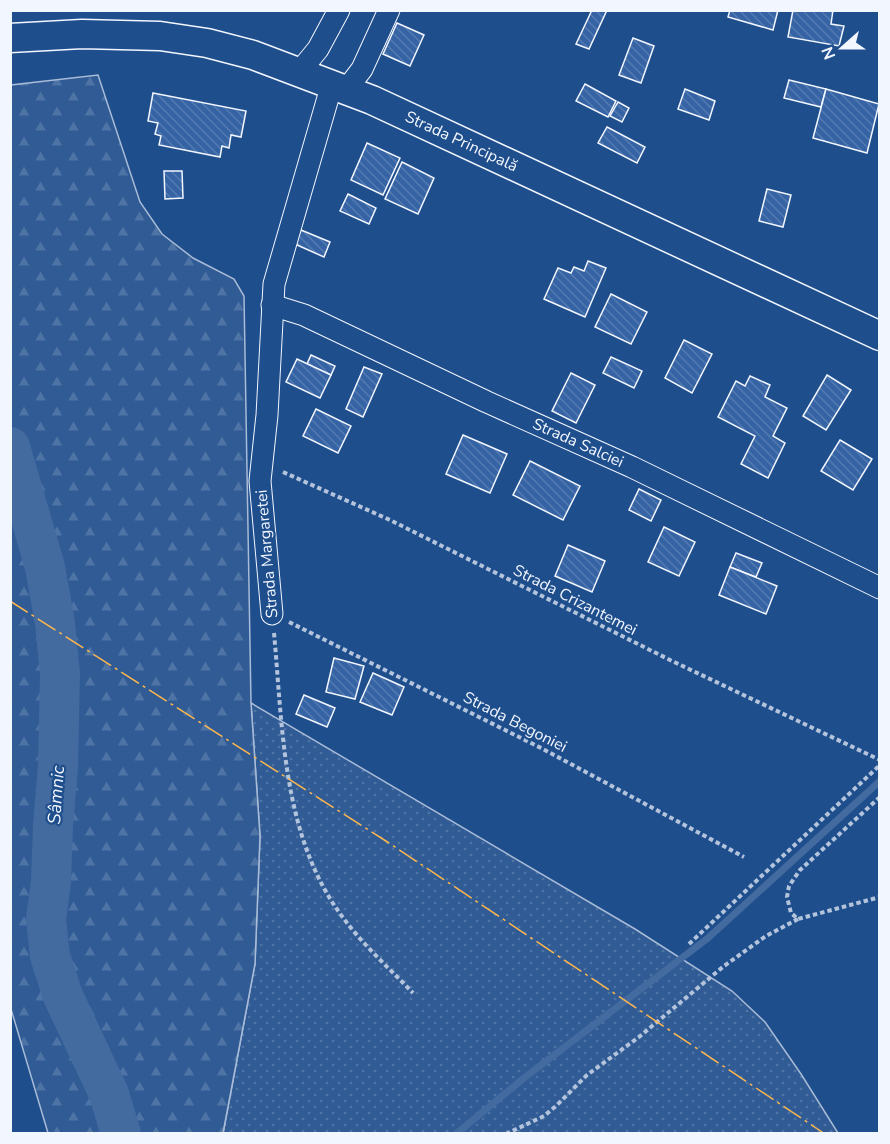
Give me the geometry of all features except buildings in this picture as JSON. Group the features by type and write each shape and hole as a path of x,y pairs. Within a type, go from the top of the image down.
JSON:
{"main road":[{"name":"Strada Principală","path":"16,37 82,34 160,36 207,43 300,71 879,336"}],"street":[{"path":"300,71 318,49 339,10"},
{"name":"Strada Margaretei","path":"272,614 260,462 267,415 274,284 285,240 339,87 362,69 389,10"},
{"name":"Strada Salciei","path":"272,304 304,315 487,402 632,467 879,588"}],"path":[{"name":"Strada Crizantemei","path":"260,462 390,520 669,660 879,760"},
{"name":"Strada Begoniei","path":"272,614 541,748 744,857"},
{"name":"Strada Margaretei","path":"272,614 287,769 295,814 307,849 323,888 344,920 413,993"},
{"path":"689,944 879,765"},
{"path":"798,919 791,913 787,897 789,886 800,870 879,797"},
{"path":"506,1134 544,1116 587,1075 639,1037 724,966 766,936 798,919 879,897"}],"green space":[{"path":"98,75 140,202 162,234 193,258 234,279 244,296 251,703 260,836 255,964 223,1133 48,1133 11,1009 11,85"},
{"path":"251,703 635,929 732,991 765,1022 838,1133 223,1134 255,964 260,836"}],"waterway":[{"name":"Sâmnic","path":"10,447 45,567 55,623 60,674 58,766 51,882 46,919 50,956 63,996 109,1094 121,1134"},
{"path":"456,1134 524,1078 708,938 880,781"}],"power":[{"path":"10,601 389,843 825,1134"}]}
